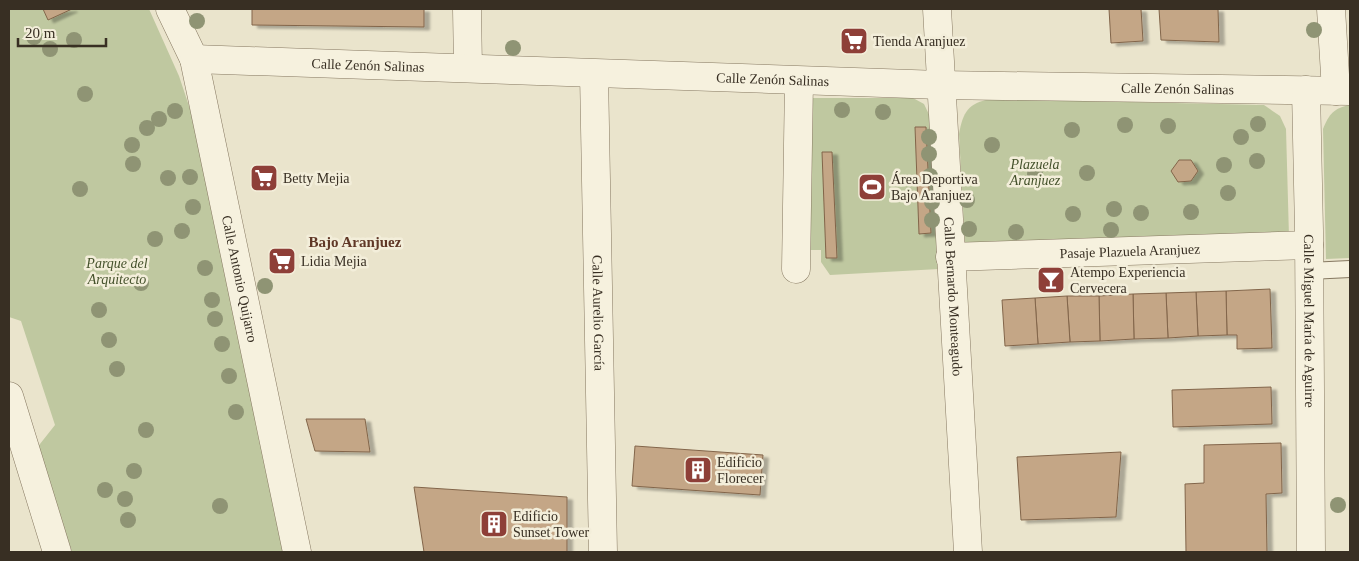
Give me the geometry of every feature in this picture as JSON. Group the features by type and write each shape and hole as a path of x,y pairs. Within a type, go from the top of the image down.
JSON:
{"street":[{"name":"Calle Antonio Quijarro","path":"170,9 194,59 297,552"},
{"path":"467,9 468,68"},
{"name":"Calle Bernardo Monteagudo","path":"937,9 968,552"},
{"path":"1331,9 1343,91"},
{"name":"Calle Zenón Salinas","path":"194,59 940,85 1343,91"},
{"name":"Calle Aurelio García","path":"594,74 603,552"},
{"path":"796,269 799,80"},
{"name":"Calle Miguel María de Aguirre","path":"1306,90 1311,552"},
{"name":"Pasaje Plazuela Aranjuez","path":"950,257 1309,258"},
{"path":"9,396 57,552"}],"lane":[{"name":"Pasaje Plazuela Aranjuez","path":"1309,258 1350,269"}],"green space":[{"name":"Parque del Arquitecto","path":"9,9 149,9 179,76 194,121 283,552 72,552 36,449 55,425 21,321 9,317"},
{"name":"Área Deportiva Bajo Aranjuez","path":"811,98 913,98 924,104 934,125 939,269 830,275 821,262 821,250 807,250"},
{"name":"Plazuela Aranjuez","path":"991,99 1264,105 1280,116 1286,129 1289,237 965,246 959,134 962,120 968,110 977,103"},
{"path":"1350,105 1350,258 1326,259 1323,129 1333,112"}],"building":[{"path":"43,9 72,9 48,20"},
{"path":"252,9 424,9 424,27 252,25"},
{"path":"1109,9 1141,9 1143,41 1111,43"},
{"path":"1159,9 1218,9 1219,42 1161,40"},
{"path":"915,127 926,127 931,233 919,234"},
{"path":"822,152 832,152 837,258 826,258"},
{"path":"1179,160 1191,160 1198,171 1191,181 1178,182 1171,171"},
{"path":"1270,289 1272,348 1237,349 1237,335 1227,335 1226,291"},
{"path":"1226,291 1227,335 1198,336 1196,292"},
{"path":"1196,292 1198,336 1168,338 1166,293"},
{"path":"1166,293 1168,338 1134,339 1133,294"},
{"path":"1133,294 1134,339 1100,341 1099,296"},
{"path":"1067,296 1099,296 1100,341 1070,342"},
{"path":"1067,296 1070,342 1038,344 1035,298"},
{"path":"1035,298 1038,344 1005,346 1002,300"},
{"path":"1271,387 1272,424 1173,427 1172,390"},
{"path":"306,419 365,419 370,452 315,451"},
{"path":"1281,443 1282,493 1266,494 1267,552 1186,552 1185,484 1204,483 1204,445"},
{"name":"Edificio Florecer","path":"635,446 763,455 760,495 632,486"},
{"path":"1121,452 1116,517 1021,520 1017,457"},
{"name":"Edificio Sunset Tower","path":"414,487 567,497 567,552 424,552"}],"place":[{"name":"Tienda Aranjuez","path":"854,41"},
{"name":"Betty Mejia","path":"264,178"},
{"name":"Área Deportiva Bajo Aranjuez","path":"872,187"},
{"name":"Lidia Mejia","path":"282,261"},
{"name":"Atempo Experiencia Cervecera","path":"1051,280"},
{"name":"Edificio Florecer","path":"698,470"},
{"name":"Edificio Sunset Tower","path":"494,524"}],"district":[{"name":"Bajo Aranjuez","path":"355,242"}]}
